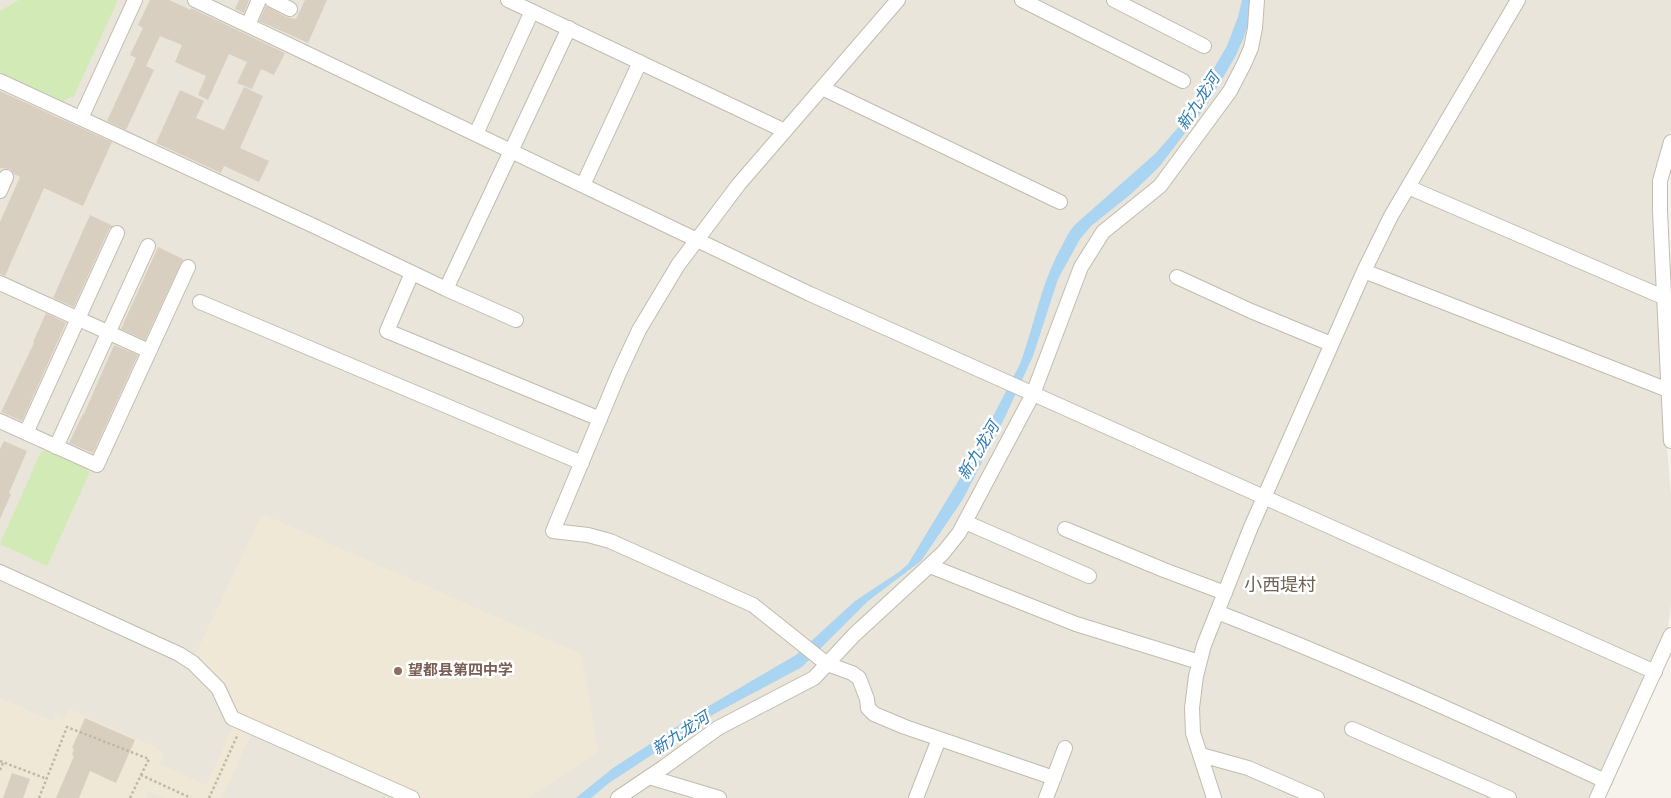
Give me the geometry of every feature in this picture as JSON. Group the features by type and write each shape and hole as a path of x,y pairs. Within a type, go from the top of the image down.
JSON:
{"street":[{"path":"81,118 135,0"},
{"path":"195,0 810,294 1264,498 1656,670 1671,668"},
{"path":"248,25 259,0"},
{"path":"272,0 290,8"},
{"path":"508,0 785,131"},
{"path":"898,0 739,184 678,265 639,330 553,532 588,535 610,542 753,605 827,664 852,673 859,678 867,699 868,708 874,714 939,739 1054,778"},
{"path":"1022,0 1183,81"},
{"path":"1114,0 1204,46"},
{"path":"618,798 718,728 814,678 854,634 944,554 965,522 1032,394 1081,267 1103,232 1160,186 1230,91 1251,48 1257,0"},
{"path":"1214,798 1193,733 1192,708 1199,662 1204,645 1264,498 1364,271 1391,216 1518,0"},
{"path":"476,134 532,11"},
{"path":"446,289 569,28"},
{"path":"583,185 640,62"},
{"path":"0,81 516,320"},
{"path":"822,88 1060,202"},
{"path":"1671,142 1660,181 1663,297 1671,441"},
{"path":"0,191 6,177"},
{"path":"1408,187 1663,297"},
{"path":"26,433 118,233"},
{"path":"56,447 148,246"},
{"path":"0,421 97,466 188,267"},
{"path":"1364,271 1668,390"},
{"path":"412,273 386,330 600,419"},
{"path":"1177,277 1251,311 1331,344"},
{"path":"0,283 149,351"},
{"path":"200,302 582,463"},
{"path":"965,522 1088,576"},
{"path":"1065,528 1164,570 1225,593"},
{"path":"930,566 1076,624 1199,662"},
{"path":"0,572 179,654 193,663 218,688 232,718 412,798"},
{"path":"1217,612 1480,722 1605,781"},
{"path":"1597,798 1671,635"},
{"path":"1352,729 1509,798"},
{"path":"916,798 939,739"},
{"path":"1046,798 1064,748"},
{"path":"1201,755 1248,768 1317,798"},
{"path":"649,777 719,798"}],"path":[{"path":"209,798 243,723"},
{"path":"40,798 67,727 149,759 130,798"},
{"path":"0,770 2,762 47,779"},
{"path":"141,775 191,798"}],"shaded area":[{"path":"0,0 1671,0 1671,130 1654,180 1666,433 1671,496 1671,605 1668,627 1590,798 0,798"},
{"name":"望都县第四中学","path":"262,514 581,654 598,751 529,798 423,798 255,725 222,798 164,798 149,791 146,798 0,798 0,698 53,721 56,715 64,719 69,709 155,747 164,754 160,764 206,785 237,717 228,686 195,655"}],"green space":[{"path":"19,0 118,0 74,96 63,101 0,72 0,11"},
{"path":"47,450 87,468 89,474 47,566 0,544 41,452"}],"water":[{"name":"新九龙河","path":"1242,0 1252,0 1249,21 1235,57 1208,103 1159,167 1131,194 1091,226 1080,239 1058,279 1033,356 1005,417 963,499 921,561 868,601 802,667 714,714 609,783 591,798 576,798 613,768 707,707 796,655 855,601 908,564 968,465 1020,364 1049,273 1068,235 1078,222 1156,153 1181,124 1227,46"}],"building":[{"path":"150,0 169,0 191,10 191,8 285,53 274,75 261,69 252,89 237,83 247,62 229,54 208,100 198,95 206,76 175,62 182,45 160,36 146,66 154,70 126,130 107,121 136,58 130,55 143,28 138,25"},
{"path":"239,0 249,0 244,13 235,9"},
{"path":"305,0 327,0 308,43 259,21 266,6 286,17 296,19"},
{"path":"244,87 263,96 240,148 269,161 259,182 224,166 221,173 156,143 180,90 204,101 196,118 224,130"},
{"path":"0,91 112,142 83,206 44,188 5,276 0,274 0,222 20,177 10,169 0,168"},
{"path":"90,215 113,226 109,229 74,307 53,298"},
{"path":"158,247 183,259 145,340 121,329"},
{"path":"46,313 66,323 22,421 1,412"},
{"path":"114,345 138,355 93,453 69,443 84,414"},
{"path":"4,441 27,451 0,519 0,449"},
{"path":"85,718 135,740 116,783 90,771 79,798 56,798 74,756 72,755 74,749 72,748"},
{"path":"12,773 30,779 23,798 3,798"}],"place":[{"name":"望都县第四中学","path":"398,671"}],"district":[{"name":"小西堤村","path":"1280,586"}]}
